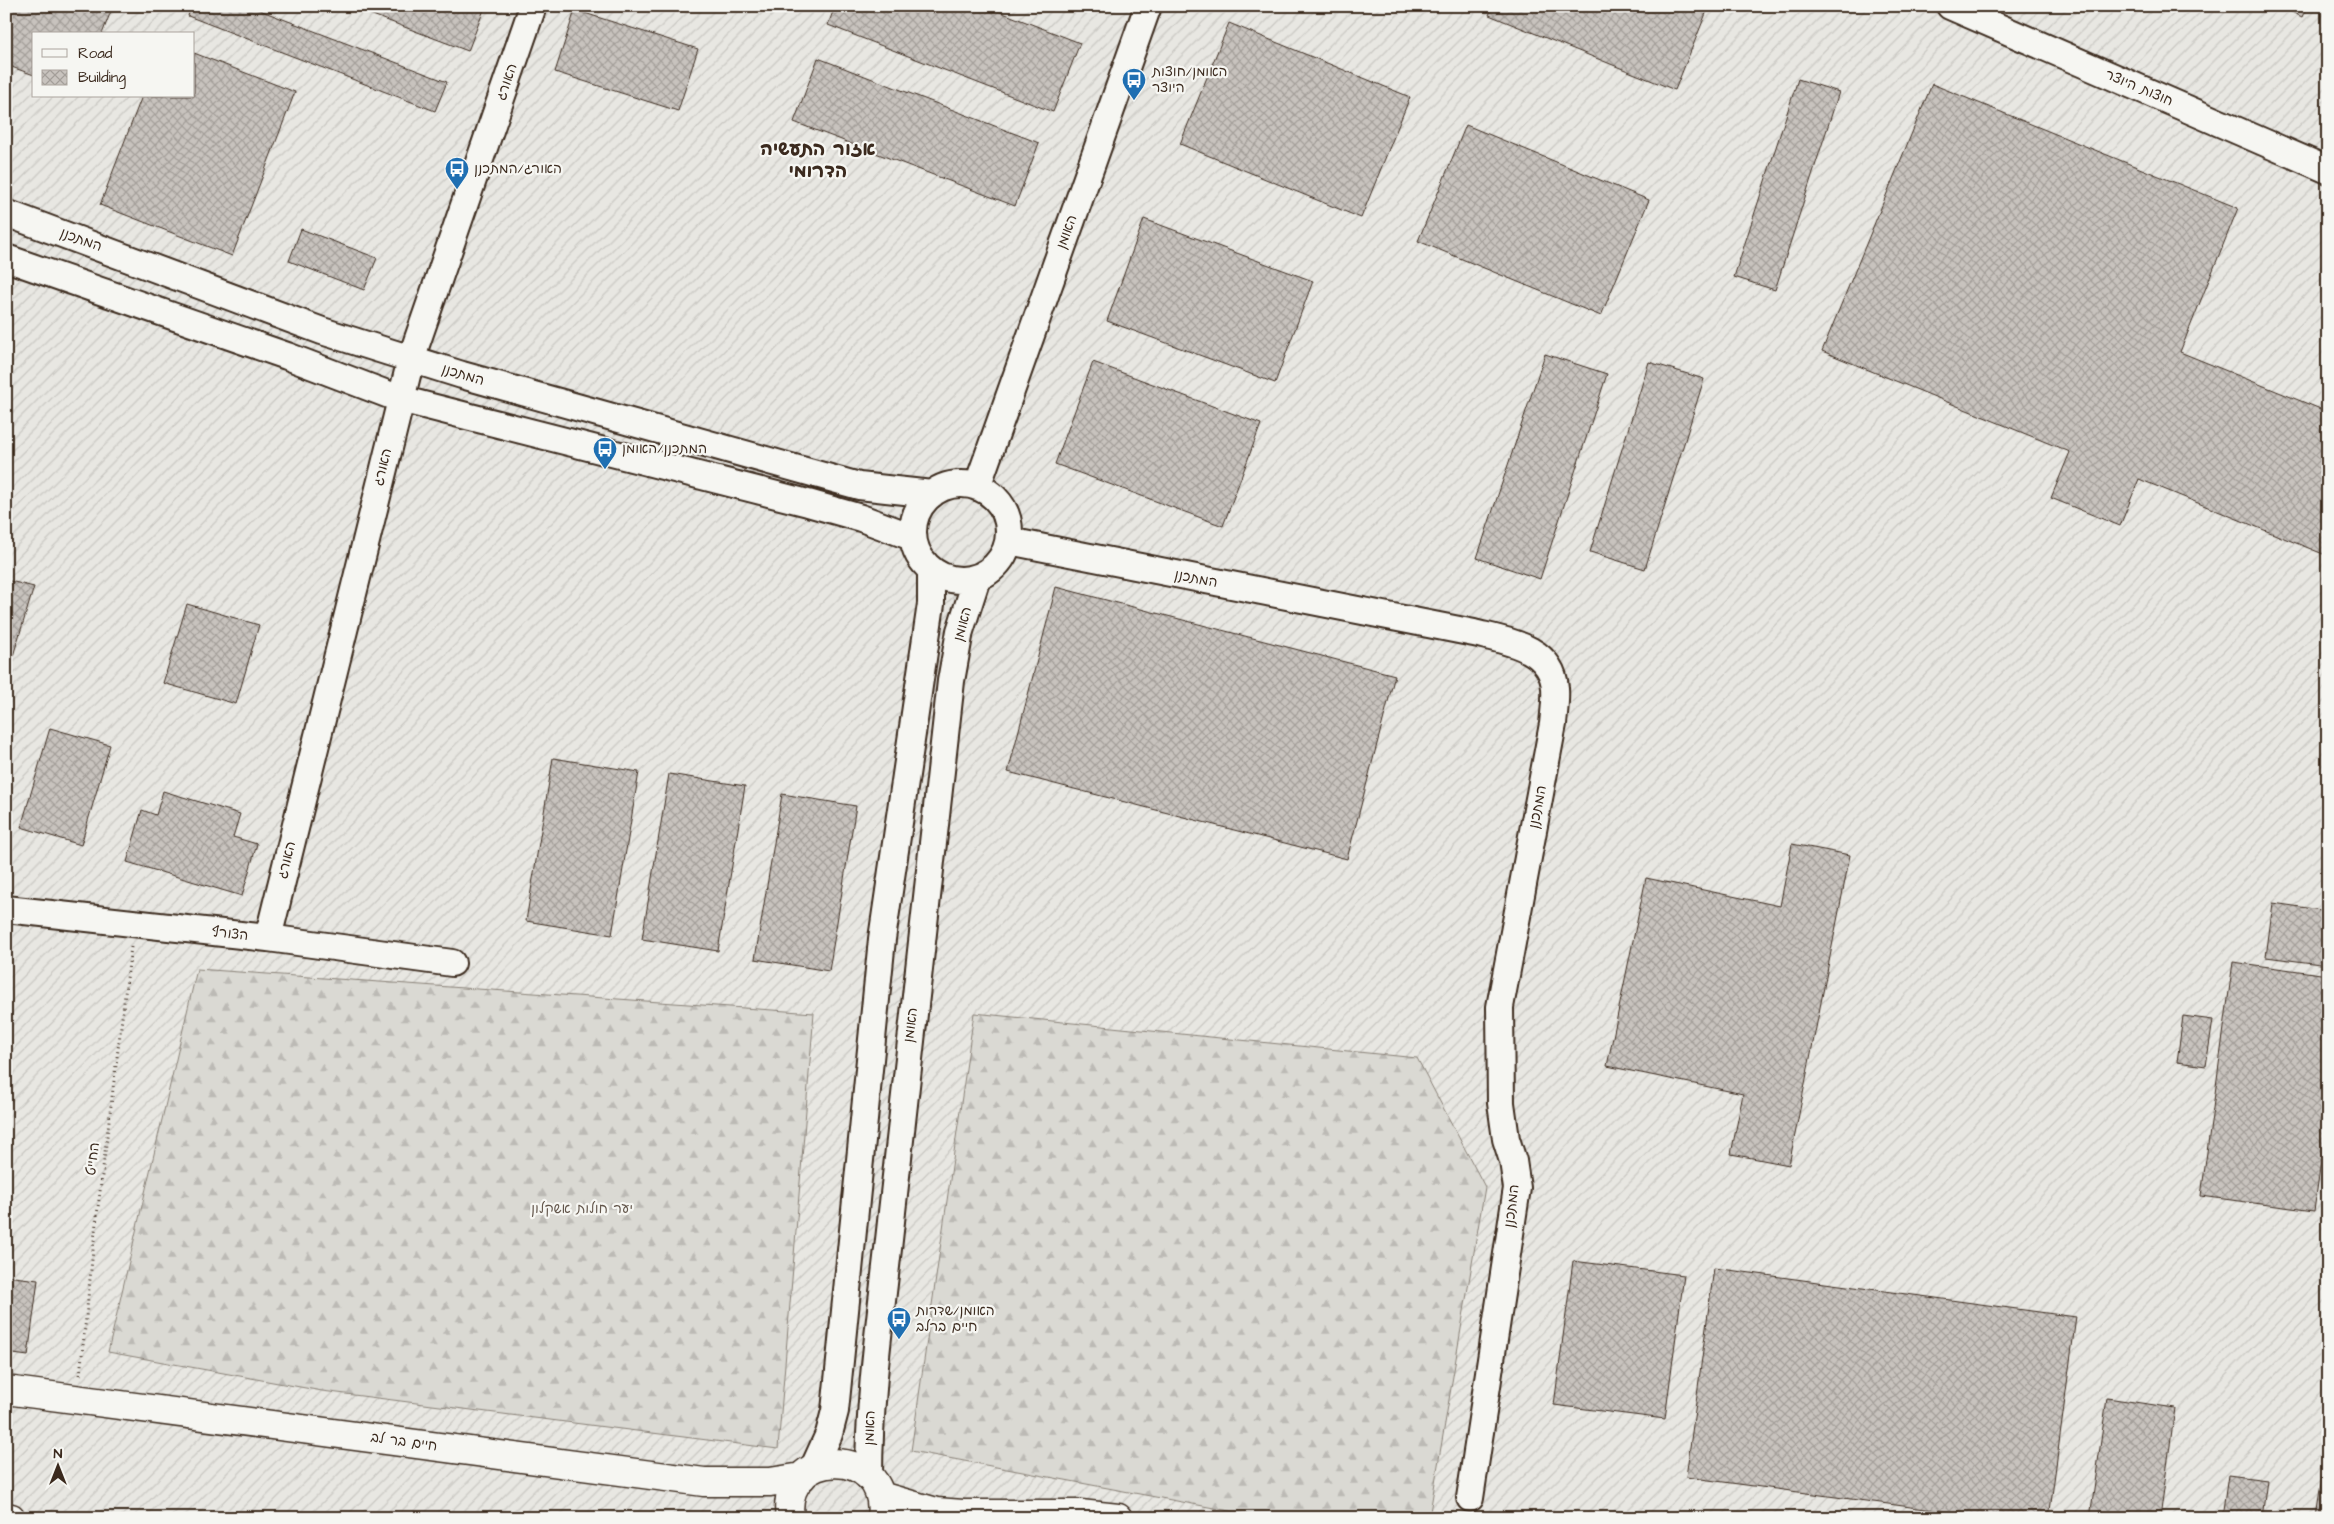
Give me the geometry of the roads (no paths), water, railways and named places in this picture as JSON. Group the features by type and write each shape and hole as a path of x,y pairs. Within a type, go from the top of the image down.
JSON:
{"main road":[{"name":"חיים בר לב","path":"6,1390 704,1482 770,1482 808,1472 822,1463 842,1463 862,1470 877,1497"},
{"path":"790,1518 791,1497 808,1472"},
{"path":"877,1497 936,1512 954,1514 1080,1514 1118,1518"},
{"path":"6,1517 11,1518"}],"street":[{"name":"האורג","path":"268,938 411,359 533,6"},
{"name":"האומן","path":"977,487 1148,6"},
{"name":"חוצות היוצר","path":"1950,6 2328,170"},
{"name":"המתכנן","path":"6,213 322,331 462,376 859,486 932,494"},
{"path":"6,258 287,356 400,399 808,503 861,518 912,537"},
{"path":"961,484 977,487 989,493 999,502 1006,514 1009,541 1003,557 992,570 977,578 953,580 931,570 919,555 912,537 916,513 932,494 946,486 961,484"},
{"name":"המתכנן","path":"1009,541 1474,633 1522,645 1545,661 1555,687 1553,724 1500,1007 1501,1103 1506,1139 1514,1161 1517,1188 1470,1498"},
{"path":"808,1472 829,1434 834,1411 882,939 931,604 931,570"},
{"name":"האומן","path":"877,1497 870,1415 909,1040 951,681 960,631 977,578"},
{"name":"הצורף","path":"6,909 268,938 452,963"}],"place":[{"name":"האומן/חוצות היוצר","path":"1134,101"},
{"name":"האורג/המתכנן","path":"457,190"},
{"name":"המתכנן/האומן","path":"605,470"},
{"name":"האומן/שדרות חיים ברלב","path":"899,1340"}],"district":[{"name":"אזור התעשיה הדרומי","path":"818,160"}],"park label":[{"name":"יער חולות אשקלון","path":"582,1209"}]}
